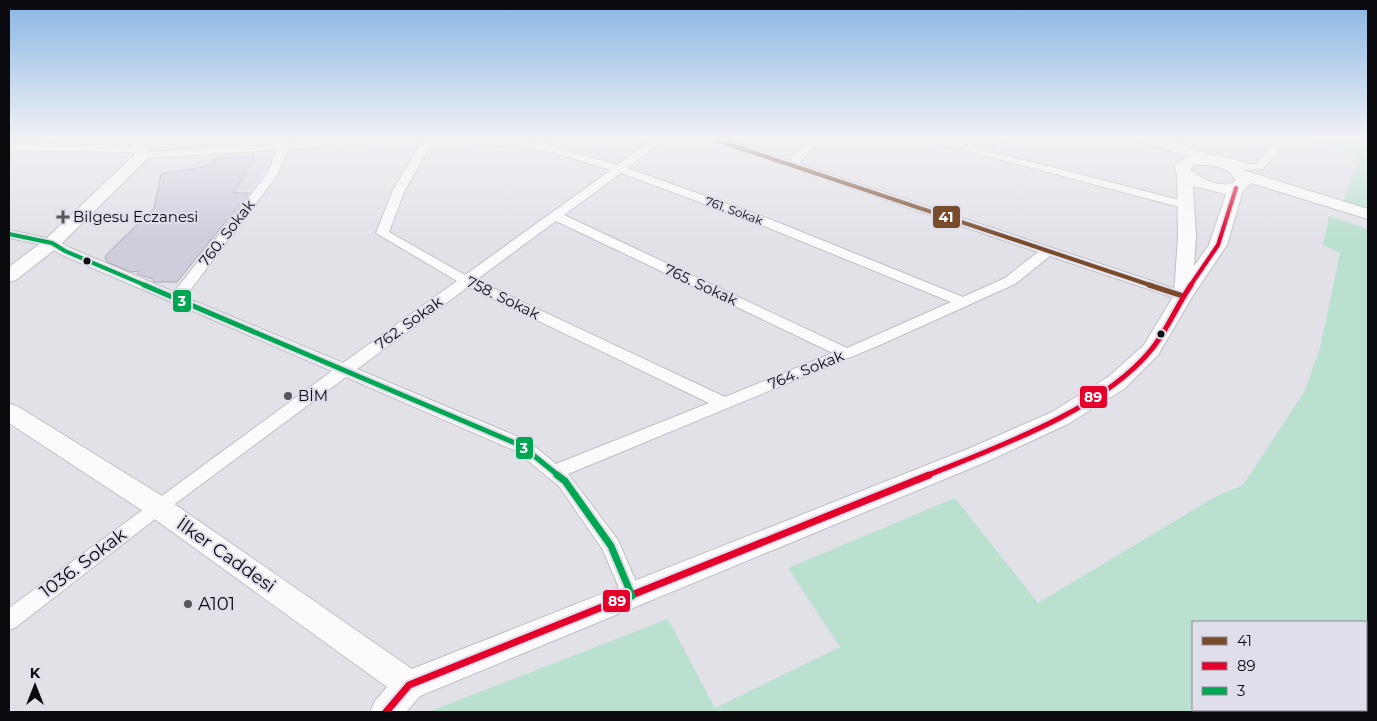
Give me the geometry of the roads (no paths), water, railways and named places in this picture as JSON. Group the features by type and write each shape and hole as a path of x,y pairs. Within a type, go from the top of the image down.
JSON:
{"main road":[{"path":"9,276 52,242 116,172"},
{"path":"1183,172 1187,205 1183,296"},
{"path":"1186,172 1208,186 1239,182 1368,214"},
{"path":"1228,172 1239,182"},
{"path":"386,712 409,685 978,455 1060,418 1116,383 1151,350 1183,296 1218,245 1239,182"},
{"path":"1348,210 1368,220"},
{"name":"İlker Caddesi","path":"9,412 158,507 409,685"}],"street":[{"name":"760. Sokak","path":"176,299 273,172"},
{"name":"758. Sokak","path":"411,172 400,190 382,234 467,281 724,403"},
{"name":"762. Sokak","path":"158,507 616,172"},
{"name":"761. Sokak","path":"627,172 764,221 963,302"},
{"path":"812,172 1183,296"},
{"path":"1056,172 1187,205"},
{"name":"765. Sokak","path":"555,216 848,354"},
{"path":"9,234 52,242 65,251 522,446 565,481 611,546 632,596"},
{"name":"764. Sokak","path":"554,472 848,354 1010,281 1048,250"},
{"name":"1036. Sokak","path":"9,620 158,507"}],"place":[{"name":"Bilgesu Eczanesi","path":"63,217"},
{"name":"BİM","path":"288,396"},
{"name":"A101","path":"188,604"}]}
